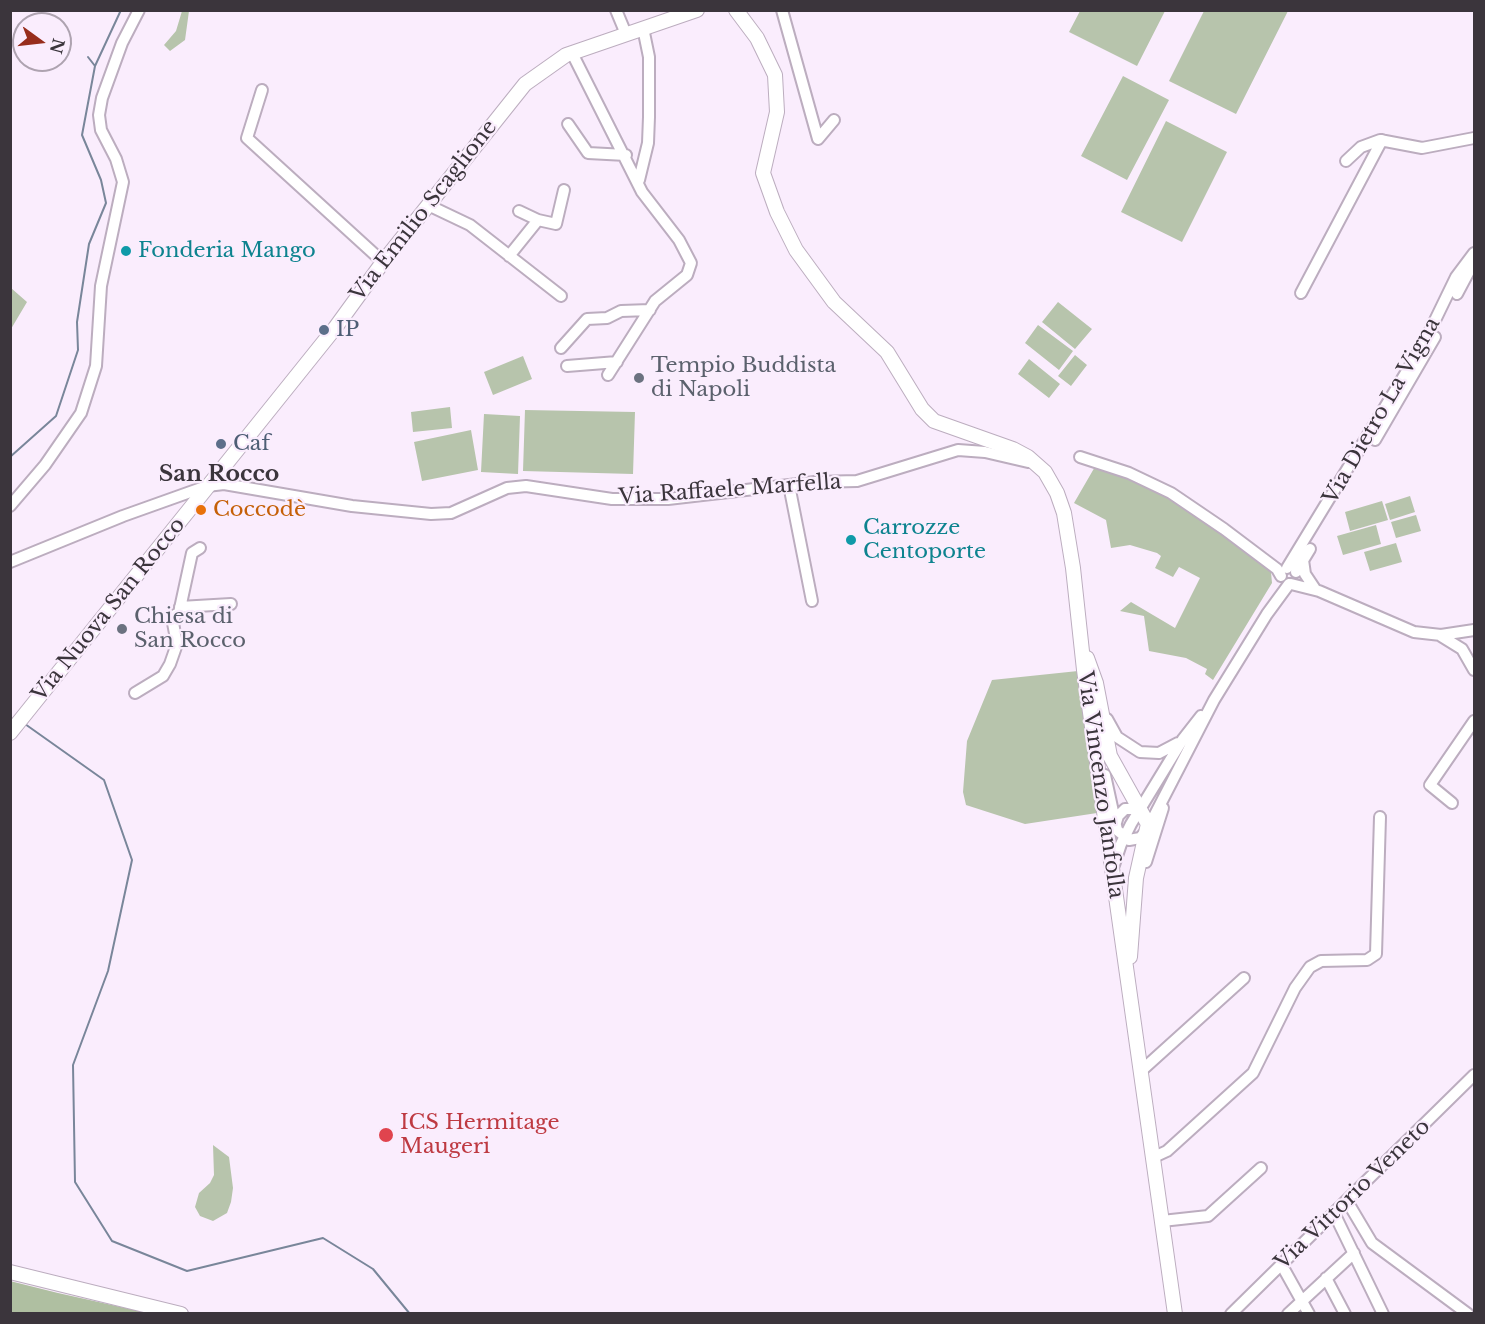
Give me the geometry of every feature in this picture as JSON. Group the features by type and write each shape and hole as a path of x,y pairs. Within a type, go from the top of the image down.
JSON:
{"main road":[{"name":"Via Emilio Scaglione","path":"207,486 338,324 383,262 525,84 542,70 572,53 697,10"},
{"path":"736,10 758,38 775,75 777,106 763,173 777,212 796,250 834,302 887,352 922,409 934,421 1013,449 1039,466 1057,492 1064,513 1082,648"},
{"name":"Via Nuova San Rocco","path":"10,733 207,486"},
{"name":"Via Vincenzo Janfolla","path":"1082,648 1092,670 1110,756 1147,819 1147,830 1136,878 1128,978"},
{"name":"Via Vincenzo Janfolla","path":"1082,648 1175,1314"},
{"path":"10,1272 181,1314"}],"street":[{"path":"10,506 45,465 81,413 96,366 101,286 123,182 116,159 101,130 99,115 102,98 122,43 140,10"},
{"path":"616,10 626,34"},
{"path":"782,10 818,139 834,120"},
{"path":"639,180 648,143 649,117 649,57 643,28"},
{"path":"572,53 639,180 642,192 679,240 691,263 687,275 655,301 608,375"},
{"path":"262,90 246,138 383,262"},
{"path":"568,124 588,153 626,155"},
{"path":"1346,161 1361,147 1382,140 1422,148 1474,138"},
{"path":"1301,293 1382,140"},
{"path":"519,211 538,220 556,224 564,190"},
{"path":"428,205 470,225 561,296"},
{"path":"509,256 538,220"},
{"name":"Via Dietro La Vigna","path":"1287,575 1419,351 1456,277 1474,253"},
{"name":"Via Dietro La Vigna","path":"1287,575 1303,560 1425,356 1474,262"},
{"path":"561,348 587,319 607,318 621,311 650,310"},
{"path":"567,366 617,362"},
{"name":"Via Raffaele Marfella","path":"10,562 123,516 207,486 229,483 352,506 431,514 451,513 507,488 526,486 612,499 668,499 789,485 857,481 958,450 1016,458 1039,466"},
{"path":"1080,457 1129,473 1172,493 1287,575 1400,628 1441,635 1474,630"},
{"path":"789,485 812,601"},
{"path":"135,693 163,676 170,664 177,644 173,623 180,606 192,553 200,549"},
{"path":"1303,560 1305,574 1317,590"},
{"path":"1124,838 1140,838 1147,830 1214,700 1267,614 1287,575"},
{"path":"180,606 231,604"},
{"path":"1462,649 1466,637 1474,630"},
{"path":"1441,635 1462,649 1474,670"},
{"path":"1098,695 1111,729 1131,748 1150,754 1159,753 1183,739"},
{"path":"1115,858 1124,838 1183,739 1214,700"},
{"path":"1452,803 1430,784 1474,721"},
{"path":"1092,729 1115,826 1113,876"},
{"path":"1132,922 1149,851 1174,777"},
{"path":"1115,826 1118,816 1125,809 1141,809"},
{"path":"1154,1156 1167,1151 1253,1073 1298,982 1310,967 1321,961 1367,960 1376,954 1380,817"},
{"path":"1115,826 1124,838"},
{"path":"1141,1071 1244,978"},
{"name":"Via Vittorio Veneto","path":"1231,1314 1474,1075"},
{"path":"1162,1221 1208,1216 1262,1168"},
{"path":"1347,1201 1371,1243 1467,1314"},
{"path":"1334,1214 1383,1314"},
{"path":"1288,1314 1354,1253"},
{"path":"1285,1271 1309,1314"},
{"path":"1326,1278 1345,1314"}],"green space":[{"path":"1080,10 1165,11 1137,66 1069,32"},
{"path":"182,11 189,11 185,40 170,51 164,45 176,31"},
{"path":"1204,11 1288,11 1236,114 1169,81"},
{"path":"1123,76 1169,100 1127,180 1081,156"},
{"path":"1166,121 1227,152 1182,242 1121,212"},
{"path":"11,288 27,302 11,329"},
{"path":"1058,302 1092,329 1075,349 1042,322"},
{"path":"1038,325 1073,351 1059,370 1025,343"},
{"path":"1075,355 1087,365 1071,386 1058,376"},
{"path":"523,356 532,379 493,395 484,372"},
{"path":"1029,359 1060,384 1049,398 1018,374"},
{"path":"450,407 452,428 413,432 411,412"},
{"path":"525,410 635,412 633,474 523,471"},
{"path":"484,414 520,416 518,474 481,472"},
{"path":"471,430 478,470 422,481 414,442"},
{"path":"1096,465 1151,487 1194,513 1251,554 1271,572 1272,583 1213,680 1205,674 1207,669 1186,658 1149,651 1144,616 1120,611 1131,602 1175,628 1200,578 1179,567 1173,577 1155,568 1161,556 1157,553 1130,545 1111,548 1106,520 1074,503"},
{"path":"1410,496 1415,512 1390,520 1385,504"},
{"path":"1382,501 1388,520 1350,531 1345,512"},
{"path":"1416,515 1421,531 1396,538 1391,522"},
{"path":"1376,525 1381,544 1343,555 1337,536"},
{"path":"1396,543 1402,562 1370,571 1364,552"},
{"path":"1078,671 1097,813 1025,824 966,805 963,792 967,741 992,680"},
{"path":"213,1145 229,1157 233,1188 227,1213 213,1221 200,1216 195,1207 199,1193 210,1183 214,1175"},
{"path":"10,1281 58,1293 148,1313 11,1313"}],"waterway":[{"path":"10,457 56,416 78,350 77,322 89,244 106,203 101,180 82,135 95,66 121,10"},
{"path":"88,57 95,66"},
{"path":"25,724 104,780 132,860 108,971 73,1065 75,1182 112,1241 187,1271 323,1238 373,1269 410,1314"}],"place":[{"name":"Fonderia Mango","path":"126,251"},
{"name":"IP","path":"324,330"},
{"name":"Tempio Buddista di Napoli","path":"639,378"},
{"name":"Caf","path":"221,444"},
{"name":"Coccodè","path":"201,510"},
{"name":"Carrozze Centoporte","path":"851,540"},
{"name":"Chiesa di San Rocco","path":"122,629"},
{"name":"ICS Hermitage Maugeri","path":"386,1135"}],"district":[{"name":"San Rocco","path":"219,475"}]}
